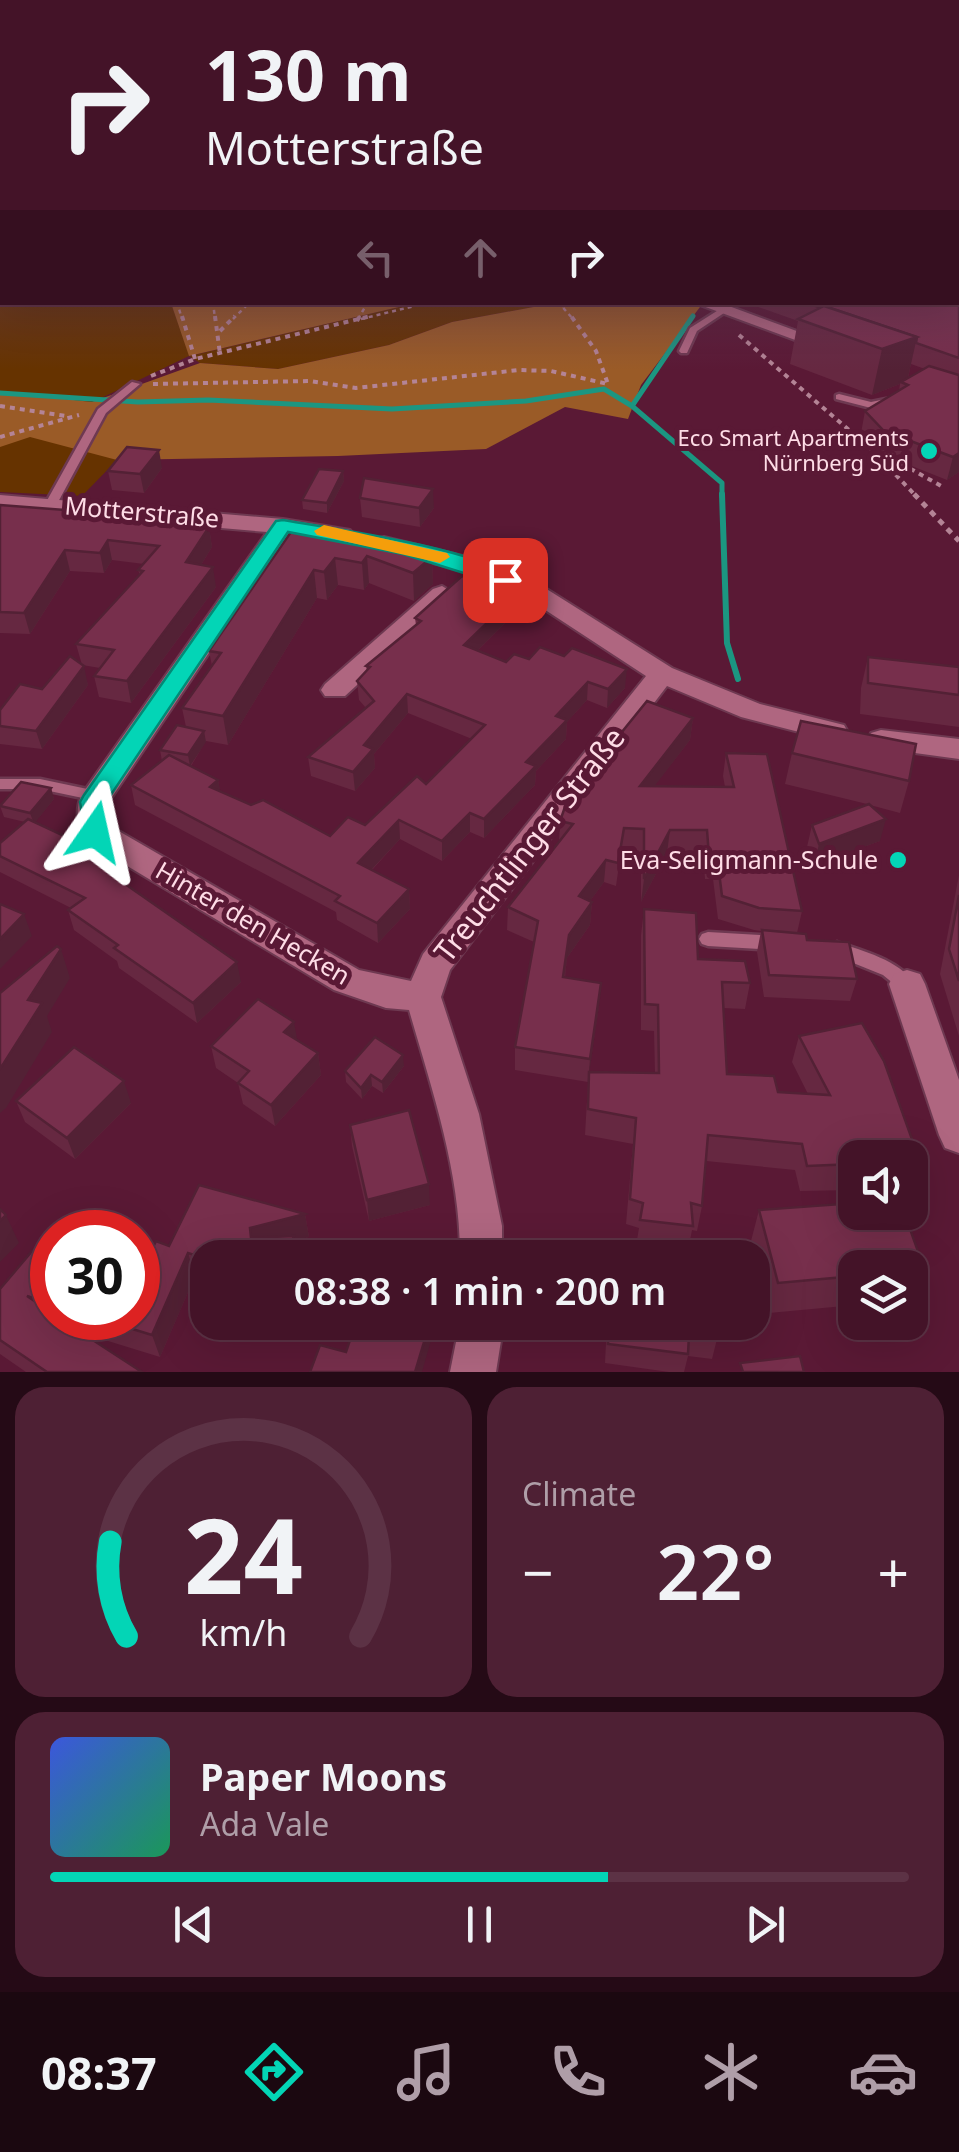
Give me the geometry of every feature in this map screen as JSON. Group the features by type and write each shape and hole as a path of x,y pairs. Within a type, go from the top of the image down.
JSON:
{"street":[{"path":"708,305 854,355"},
{"name":"Motterstraße","path":"0,502 283,526 404,548 474,566 536,592 662,674 751,711 851,737 959,749"},
{"path":"96,796 283,526"},
{"path":"335,690 474,566"},
{"name":"Treuchtlinger Straße","path":"423,998 435,964 662,674"},
{"name":"Hinter den Hecken","path":"96,796 95,832 347,980 386,993 423,998"},
{"path":"907,984 959,1134"},
{"path":"423,998 459,1114 481,1240"},
{"path":"473,1372 479,1340"}],"lane":[{"path":"684,352 694,330 728,313"},
{"path":"50,504 107,408 135,384"},
{"path":"839,397 883,404 908,390"},
{"path":"0,784 40,784 96,796"},
{"path":"708,938 786,944"},
{"path":"825,947 844,950 889,970 907,984"}],"path":[{"path":"177,305 195,359"},
{"path":"213,305 220,331 220,354"},
{"path":"220,331 247,305"},
{"path":"356,322 366,305"},
{"path":"135,384 195,359 420,305"},
{"path":"135,384 310,381 356,388 519,370 551,371 608,384 606,370 561,305"},
{"path":"728,313 727,325 867,446 959,540"},
{"path":"0,406 68,416"},
{"path":"0,437 107,408"},
{"path":"867,446 880,447 896,462 943,487"}],"shaded area":[{"path":"0,305 172,305 190,356 407,305 544,305 452,322 389,345 278,369 200,363 189,356 93,402 117,460 82,496 0,492"},
{"path":"172,305 407,305 189,356"},
{"path":"544,305 700,307 641,385 628,419 565,407 486,449 117,460 30,437 0,447 0,392 92,402 200,363 278,369 389,345 452,322"}],"building":[{"path":"813,305 959,305 959,358 916,343 917,337"},
{"path":"824,306 917,337 882,349 798,319"},
{"path":"929,366 959,375 959,453 953,457 884,431 865,411 908,385 901,382"},
{"path":"127,447 159,450 140,474 108,471"},
{"path":"319,469 343,471 327,503 302,500"},
{"path":"364,478 433,489 419,508 360,498"},
{"path":"0,505 209,527 186,562 213,567 127,681 94,676 114,650 76,644 143,571 138,570 159,546 108,540 100,553 65,550 24,613 0,612"},
{"path":"309,526 390,541 432,557 413,573 367,556 362,563 335,558 324,572 314,570 223,716 182,708 221,653 209,651 293,529 305,532"},
{"path":"462,576 516,595 464,645 506,662 514,654 529,659 540,647 564,656 572,648 627,669 608,689 588,682 556,716 567,720 526,762 536,766 484,819 470,813 442,841 399,820 358,863 409,889 377,923 335,901 340,896 131,785 169,755 218,780 210,787 251,805 263,800 330,836 348,817 365,825 417,776 426,784 485,725 407,694 364,745 373,749 353,772 308,757 374,701 357,681 370,667 366,666 421,621 415,618"},
{"path":"70,656 84,666 36,731 0,726 0,710 20,684 42,689"},
{"path":"868,657 959,667 959,695 868,683"},
{"path":"647,701 693,718 640,786 734,787 726,753 767,754 802,911 759,908 722,896 717,856 709,856 707,830 670,830 644,879 644,829 624,828 618,863 606,860 579,896 592,902 569,935 563,977 601,983 590,1059 515,1047 538,921 508,907 573,824 560,821 566,804 618,745 613,743"},
{"path":"801,721 916,744 909,781 792,753"},
{"path":"177,725 204,731 188,755 160,750"},
{"path":"21,782 51,788 30,813 0,806"},
{"path":"869,804 886,819 819,844 812,825"},
{"path":"28,819 88,847 83,851 108,872 237,962 193,1003 114,948 118,945 68,910 85,898 0,856 0,843"},
{"path":"959,895 959,981 949,949"},
{"path":"0,904 24,914 0,939"},
{"path":"644,909 696,913 698,959 745,961 750,983 722,982 727,1074 774,1076 778,1092 830,1095 799,1036 862,1023 884,1061 912,1140 838,1140 838,1165 807,1166 802,1144 708,1135 702,1206 691,1203 693,1226 640,1220 643,1203 630,1199 636,1118 588,1109 589,1072 659,1073 658,1005 645,1004"},
{"path":"762,930 806,934 807,940 849,942 857,979 769,975"},
{"path":"57,946 61,949 28,1000 42,1003 0,1069 0,993"},
{"path":"258,999 294,1022 284,1032 318,1053 271,1105 238,1083 249,1071 211,1046"},
{"path":"375,1037 403,1055 382,1082 371,1075 361,1088 345,1071"},
{"path":"74,1047 124,1081 67,1138 16,1101"},
{"path":"409,1110 429,1184 367,1200 350,1125"},
{"path":"199,1185 305,1214 250,1228 251,1238 294,1236 292,1240 190,1240 190,1254 160,1317 160,1243 169,1246"},
{"path":"838,1204 838,1230 910,1230 918,1250 838,1250 838,1278 778,1283 770,1240 759,1210"},
{"path":"30,1254 30,1340 93,1340 142,1372 47,1372 0,1340 0,1289"},
{"path":"350,1340 425,1340 415,1372 310,1372 320,1345 346,1352"},
{"path":"608,1340 689,1340 688,1354 608,1344"},
{"path":"800,1356 804,1372 743,1372 740,1363"}],"waterway":[{"path":"632,406 693,316"},
{"path":"0,393 138,402 208,400 392,409 526,401 604,389 632,406"},
{"path":"632,406 722,483 722,494"},
{"path":"722,494 727,643 738,679"}],"slow traffic":[{"path":"324,531 440,557"}],"place":[{"name":"Eco Smart Apartments Nürnberg Süd","path":"929,451"},
{"name":"Eva-Seligmann-Schule","path":"898,860"}],"route":[{"path":"95,832 93,802 283,526 404,548 474,566 505,580"}]}
